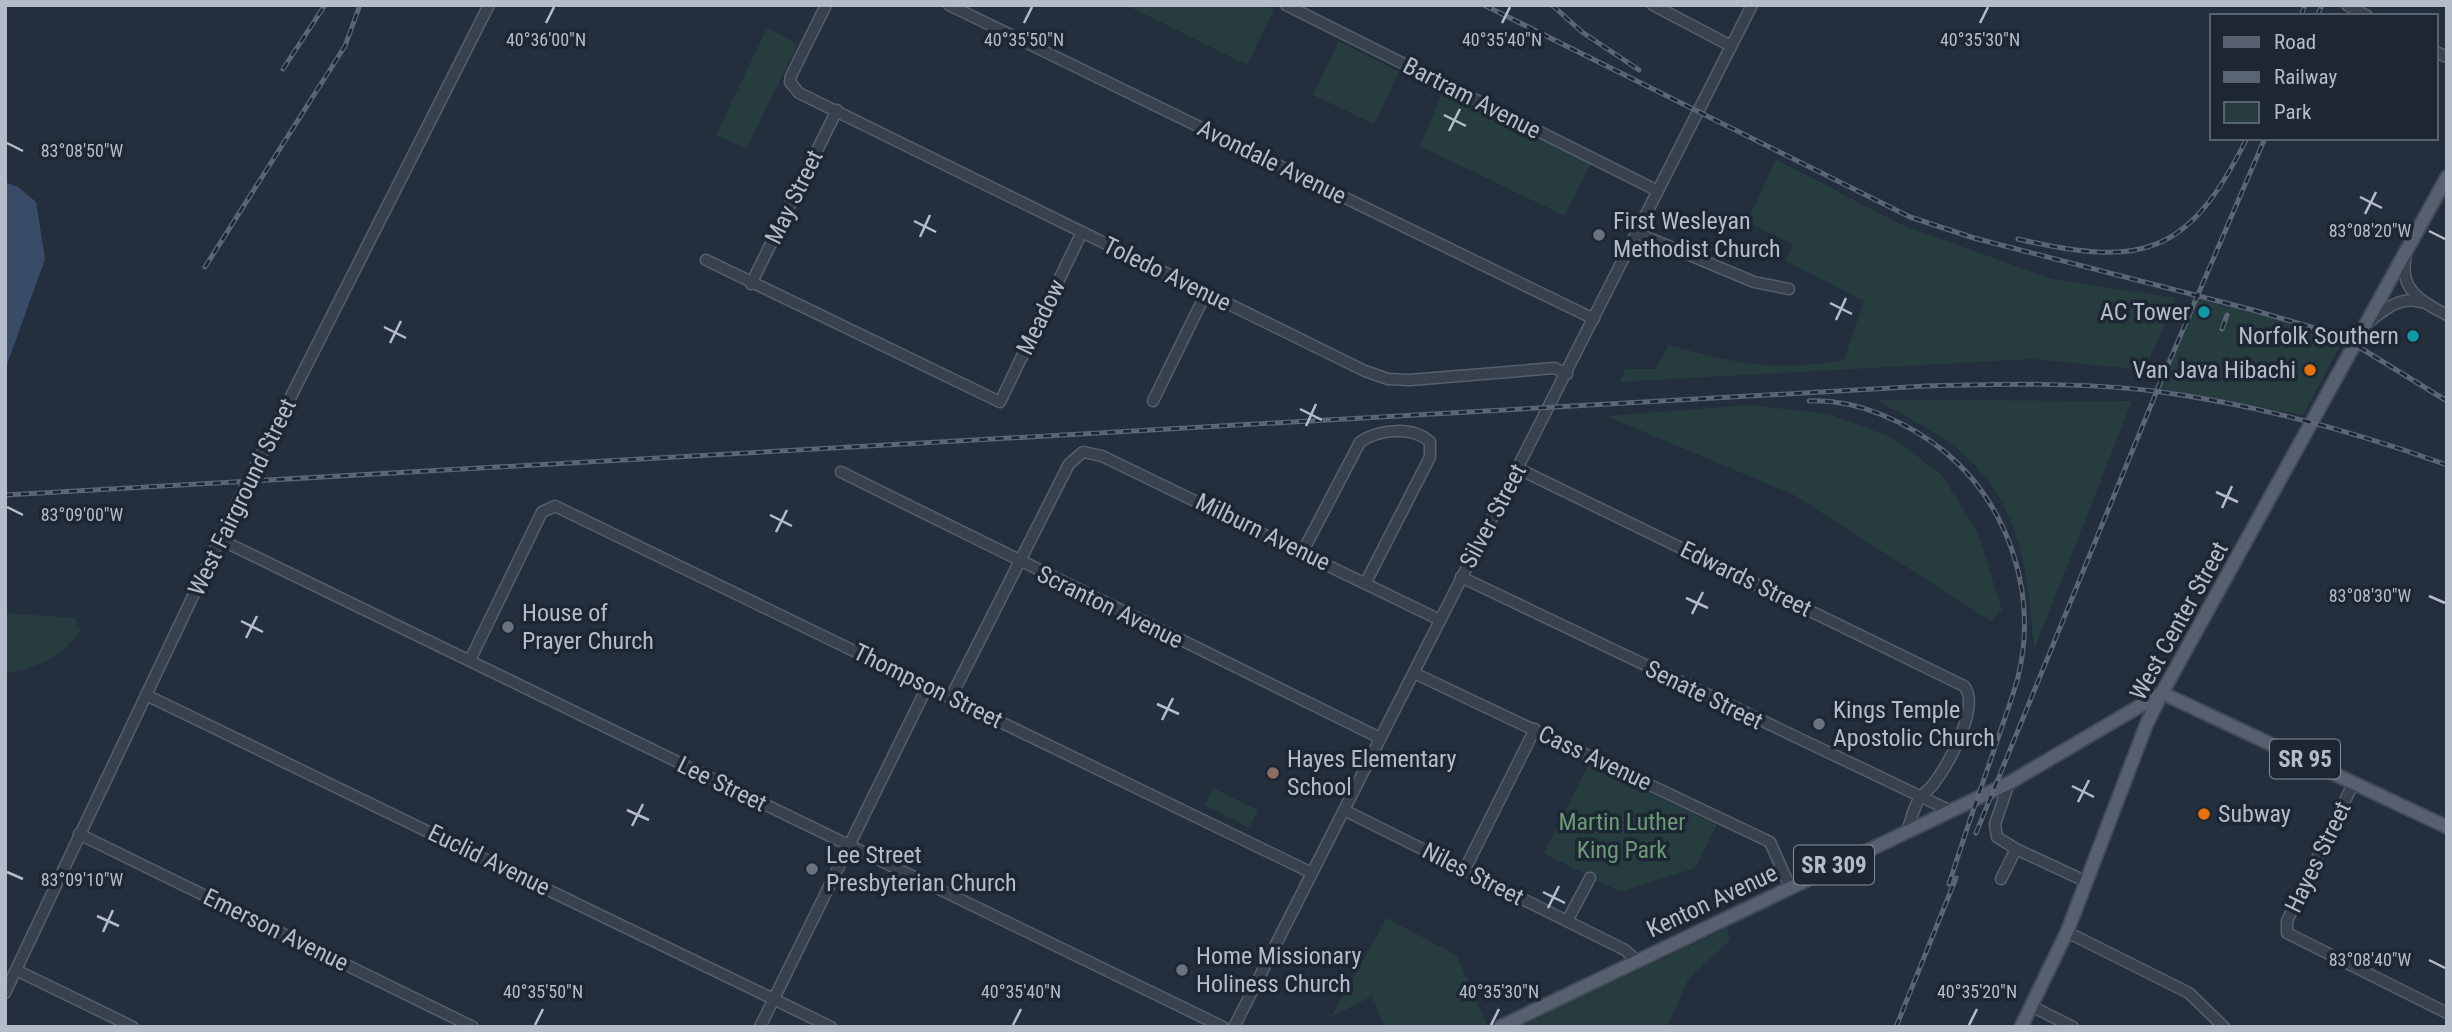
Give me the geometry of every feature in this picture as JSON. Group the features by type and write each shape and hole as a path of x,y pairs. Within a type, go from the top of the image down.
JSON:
{"main road":[{"name":"West Center Street","path":"2021,1027 2067,932 2147,723 2162,692 2447,177"},
{"name":"SR 95","path":"2162,692 2447,827"},
{"name":"Kenton Avenue","path":"1500,1027 1908,829 2009,783 2162,692"}],"street":[{"name":"West Fairground Street","path":"5,993 248,481 489,5"},
{"name":"Toledo Avenue","path":"826,5 793,69 790,82 799,93 1365,371 1388,379 1555,368 1567,374"},
{"name":"Avondale Avenue","path":"949,5 1594,319"},
{"name":"Bartram Avenue","path":"1286,5 1658,191"},
{"path":"1653,5 1731,46"},
{"name":"Silver Street","path":"1234,1027 1752,5"},
{"path":"2347,5 2363,14"},
{"name":"May Street","path":"751,284 837,110"},
{"name":"Meadow","path":"751,284 1000,402 1082,232"},
{"path":"1637,233 1754,282 1789,289"},
{"path":"2407,248 2405,279 2413,296 2447,315"},
{"path":"706,260 751,284"},
{"path":"1153,401 1206,293"},
{"path":"2362,327 2404,300 2424,303"},
{"path":"1303,551 1360,442 1371,434 1400,431 1422,434 1430,442 1430,457 1366,582"},
{"name":"Milburn Avenue","path":"1021,564 1069,464 1083,452 1102,456 1303,551 1440,620"},
{"name":"Edwards Street","path":"1519,469 1959,682 1970,693 1971,704 1966,723 1938,778 1920,799"},
{"name":"Scranton Avenue","path":"841,472 1021,564 1380,738"},
{"name":"Thompson Street","path":"470,660 542,512 555,506 1312,873"},
{"name":"Lee Street","path":"221,540 1223,1027"},
{"path":"951,697 1021,564"},
{"name":"Senate Street","path":"1461,578 1920,799 1949,810"},
{"name":"Cass Avenue","path":"1414,673 1770,842 1790,887"},
{"path":"760,1027 847,845 928,685"},
{"name":"Euclid Avenue","path":"146,695 831,1027"},
{"path":"1465,869 1535,729"},
{"name":"Hayes Street","path":"2354,782 2287,920 2287,933 2447,1013"},
{"path":"2009,783 1995,824 1997,837 2087,882"},
{"path":"1908,829 1920,799"},
{"name":"Niles Street","path":"1344,810 1625,950 1636,960"},
{"name":"Emerson Avenue","path":"79,834 473,1027"},
{"path":"2001,878 2017,849"},
{"path":"1567,921 1590,878"},
{"path":"2067,932 2189,993 2224,1027"},
{"path":"16,970 133,1027"},
{"path":"2031,1006 2073,1027"}],"green space":[{"path":"1126,5 1263,5 1274,10 1247,65"},
{"path":"767,28 798,44 746,149 716,135"},
{"path":"1339,41 1399,72 1374,124 1313,95"},
{"path":"1443,91 1591,163 1565,216 1420,146"},
{"path":"1776,160 1905,226 2052,279 2176,298 2145,370 2031,359 1620,382 1625,369 1656,369 1669,345 1715,357 1775,366 1844,360 1864,301 1785,261 1793,244 1747,222"},
{"path":"2198,295 2292,321 2343,340 2303,415 2158,388"},
{"path":"1877,400 2132,401 2034,650 2023,563 2006,511 1992,487 1974,464 1951,444"},
{"path":"1750,405 1829,414 1893,438 1941,474 1978,533 2002,610 1991,621 1794,495 1606,416"},
{"path":"5,613 75,618 81,631 48,660 5,674"},
{"name":"Martin Luther King Park","path":"1589,764 1717,825 1695,868 1621,892 1544,853"},
{"path":"1213,788 1258,810 1249,828 1205,805"},
{"path":"1387,918 1457,956 1488,1027 1385,1027 1372,996 1331,1017"},
{"path":"1727,928 1730,940 1688,980 1667,1027 1519,1027"}],"water":[{"path":"5,182 18,187 36,202 45,259 5,370"}],"railway":[{"path":"283,69 325,5"},
{"path":"205,267 345,46 360,5"},
{"path":"1484,5 1910,217 1974,238 2321,330 2354,344 2447,401"},
{"path":"1552,5 1582,32 1639,70"},
{"path":"2302,14 2305,5"},
{"path":"2318,14 2322,5"},
{"path":"2018,239 2098,252 2130,251 2157,244 2182,229 2204,208 2226,177 2246,140"},
{"path":"1976,833 2158,388 2264,140"},
{"path":"2222,329 2227,315"},
{"path":"5,495 1926,386 2040,384 2154,391 2228,403 2302,420 2447,465"},
{"path":"1809,401 1827,401 1863,408 1898,422 1931,441 1968,474 1987,499 2013,554 2021,584 2024,615 2018,677 1949,884"},
{"path":"1896,1027 1956,878"}],"place":[{"name":"First Wesleyan Methodist Church","path":"1599,235"},
{"name":"AC Tower","path":"2204,312"},
{"name":"Norfolk Southern","path":"2413,336"},
{"name":"Van Java Hibachi","path":"2310,370"},
{"name":"House of Prayer Church","path":"508,627"},
{"name":"Kings Temple Apostolic Church","path":"1819,724"},
{"name":"Hayes Elementary School","path":"1273,773"},
{"name":"Subway","path":"2204,814"},
{"name":"Lee Street Presbyterian Church","path":"812,869"},
{"name":"Home Missionary Holiness Church","path":"1182,970"}]}
